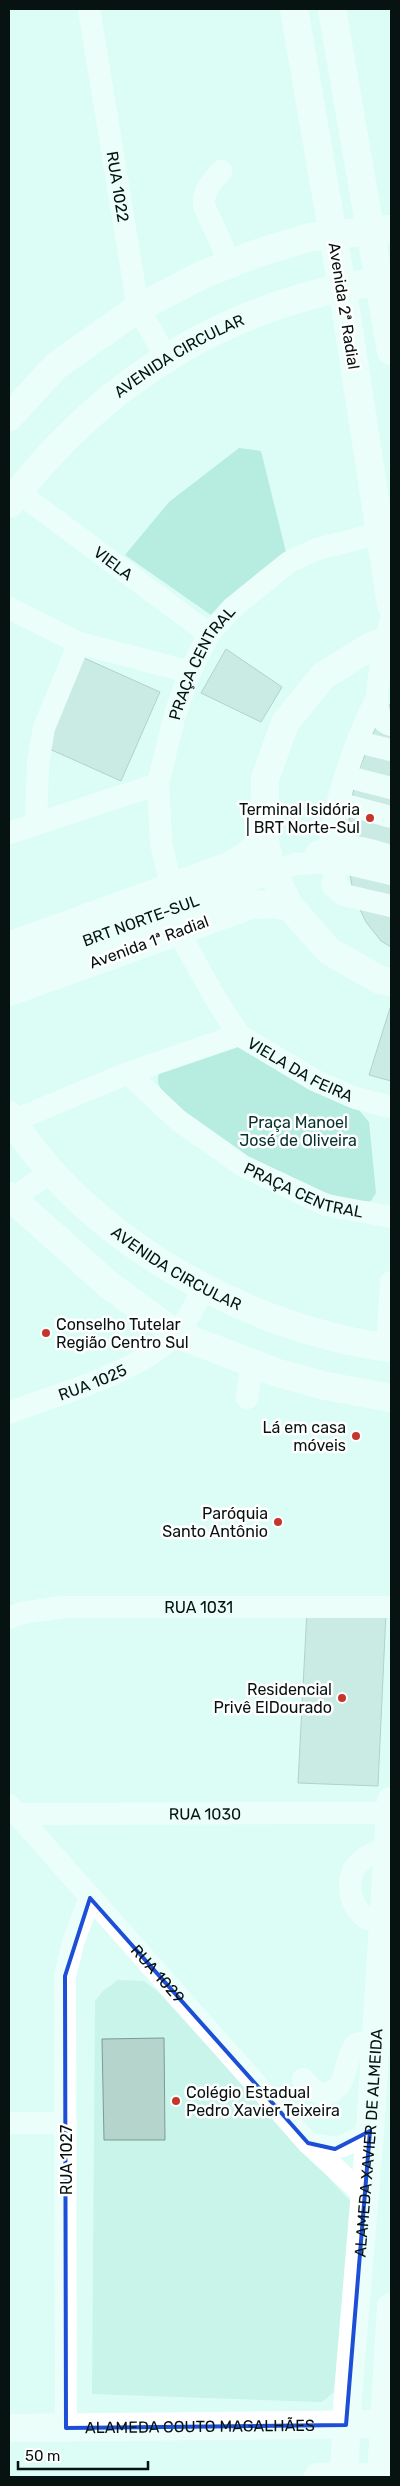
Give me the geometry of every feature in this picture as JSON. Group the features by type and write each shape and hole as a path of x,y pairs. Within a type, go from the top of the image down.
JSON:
{"main road":[{"name":"Avenida 2ª Radial","path":"294,9 342,288 391,604"},
{"path":"332,9 381,229 391,351"},
{"path":"9,417 56,366 138,308 204,274 294,242 332,233 381,229"},
{"name":"AVENIDA CIRCULAR","path":"13,498 55,449 89,415 124,386 166,357 218,329 263,310 342,288 386,281"},
{"path":"391,613 386,628 386,636 322,676 285,723 265,779 264,839 284,868 290,907 329,951 380,980 391,982"},
{"path":"9,946 227,867 245,857 264,839"},
{"name":"Avenida 1ª Radial","path":"9,992 250,905 274,904 290,907"},
{"name":"AVENIDA CIRCULAR","path":"11,1118 51,1172 118,1233 204,1289 304,1331 389,1348"},
{"path":"10,1199 109,1285 176,1334 252,1363 326,1386 391,1398"},
{"name":"ALAMEDA XAVIER DE ALMEIDA","path":"344,2477 346,2425 370,2131 391,1801"},
{"path":"318,2477 384,2477 391,2307"},
{"name":"ALAMEDA COUTO MAGALHÃES","path":"9,2428 387,2424"}],"street":[{"name":"RUA 1022","path":"89,9 138,308 166,357"},
{"path":"220,170 206,190 203,199 204,206 223,247 228,264"},
{"name":"VIELA","path":"13,498 209,634"},
{"name":"PRAÇA CENTRAL","path":"171,887 162,842 158,784 175,714 190,672 209,634 232,608 289,562 335,543 380,532"},
{"path":"9,608 79,642 190,672"},
{"path":"344,895 336,882 329,848 346,774 358,739 381,710 386,636"},
{"path":"36,823 38,764 44,728 79,642"},
{"path":"358,739 362,743 391,750"},
{"path":"346,774 352,778 391,788"},
{"path":"9,833 158,784"},
{"path":"337,808 350,806 391,817"},
{"path":"284,868 329,848 349,845 391,856"},
{"path":"329,848 391,874"},
{"path":"284,868 319,876 344,895 391,906"},
{"name":"BRT NORTE-SUL","path":"9,968 284,868"},
{"name":"VIELA DA FEIRA","path":"179,932 214,996 239,1035 316,1081 354,1098 391,1107"},
{"path":"11,1118 128,1073 239,1035"},
{"name":"PRAÇA CENTRAL","path":"128,1073 178,1120 243,1166 326,1205 391,1217"},
{"path":"10,1199 51,1172"},
{"path":"389,1348 391,1282"},
{"name":"RUA 1025","path":"9,1413 122,1370 150,1354 176,1334 204,1289"},
{"path":"247,1398 252,1363"},
{"name":"RUA 1031","path":"9,1618 22,1613 63,1607 391,1607"},
{"name":"RUA 1030","path":"13,1809 391,1813"},
{"name":"RUA 1029","path":"13,1809 308,2144 365,2196"},
{"path":"384,1924 366,1917 353,1904 350,1882 356,1865 371,1854 389,1847"},
{"name":"RUA 1027","path":"66,2428 65,1976 74,1940 90,1898"},
{"path":"303,2079 313,2090 325,2095 335,2091 344,2079 347,2056 356,2044 376,2041"},
{"path":"9,2123 66,2123"},
{"path":"308,2144 335,2148 348,2145 370,2131"}],"highlighted area":[{"path":"90,1898 308,2143 335,2149 370,2131 346,2425 66,2428 65,1976"}],"shaded area":[{"name":"Colégio Estadual Pedro Xavier Teixeira","path":"118,1980 144,1981 157,1991 351,2202 334,2392 322,2402 92,2394 95,2001 103,1991"}],"green space":[{"path":"239,448 261,451 286,552 211,615 125,555 169,502"},
{"name":"Praça Manoel José de Oliveira","path":"236,1045 358,1109 369,1122 376,1193 371,1201 341,1198 324,1192 243,1155 198,1123 174,1103 160,1087 158,1082 159,1072"}],"building":[{"path":"226,649 282,687 261,722 201,693"},
{"path":"84,658 160,692 121,781 45,747"},
{"name":"Terminal Isidória | BRT Norte-Sul","path":"391,703 391,947 381,941 366,922 354,897 347,857 350,806 358,772 380,716"},
{"path":"391,1005 391,1081 369,1075"},
{"name":"Residencial Privê ElDourado","path":"307,1610 386,1613 378,1786 298,1783"},
{"path":"164,2038 165,2140 104,2140 102,2039"}],"place":[{"name":"Terminal Isidória | BRT Norte-Sul","path":"370,818"},
{"name":"Conselho Tutelar Região Centro Sul","path":"46,1333"},
{"name":"Lá em casa móveis","path":"356,1436"},
{"name":"Paróquia Santo Antônio","path":"278,1522"},
{"name":"Residencial Privê ElDourado","path":"342,1698"},
{"name":"Colégio Estadual Pedro Xavier Teixeira","path":"176,2101"}]}
